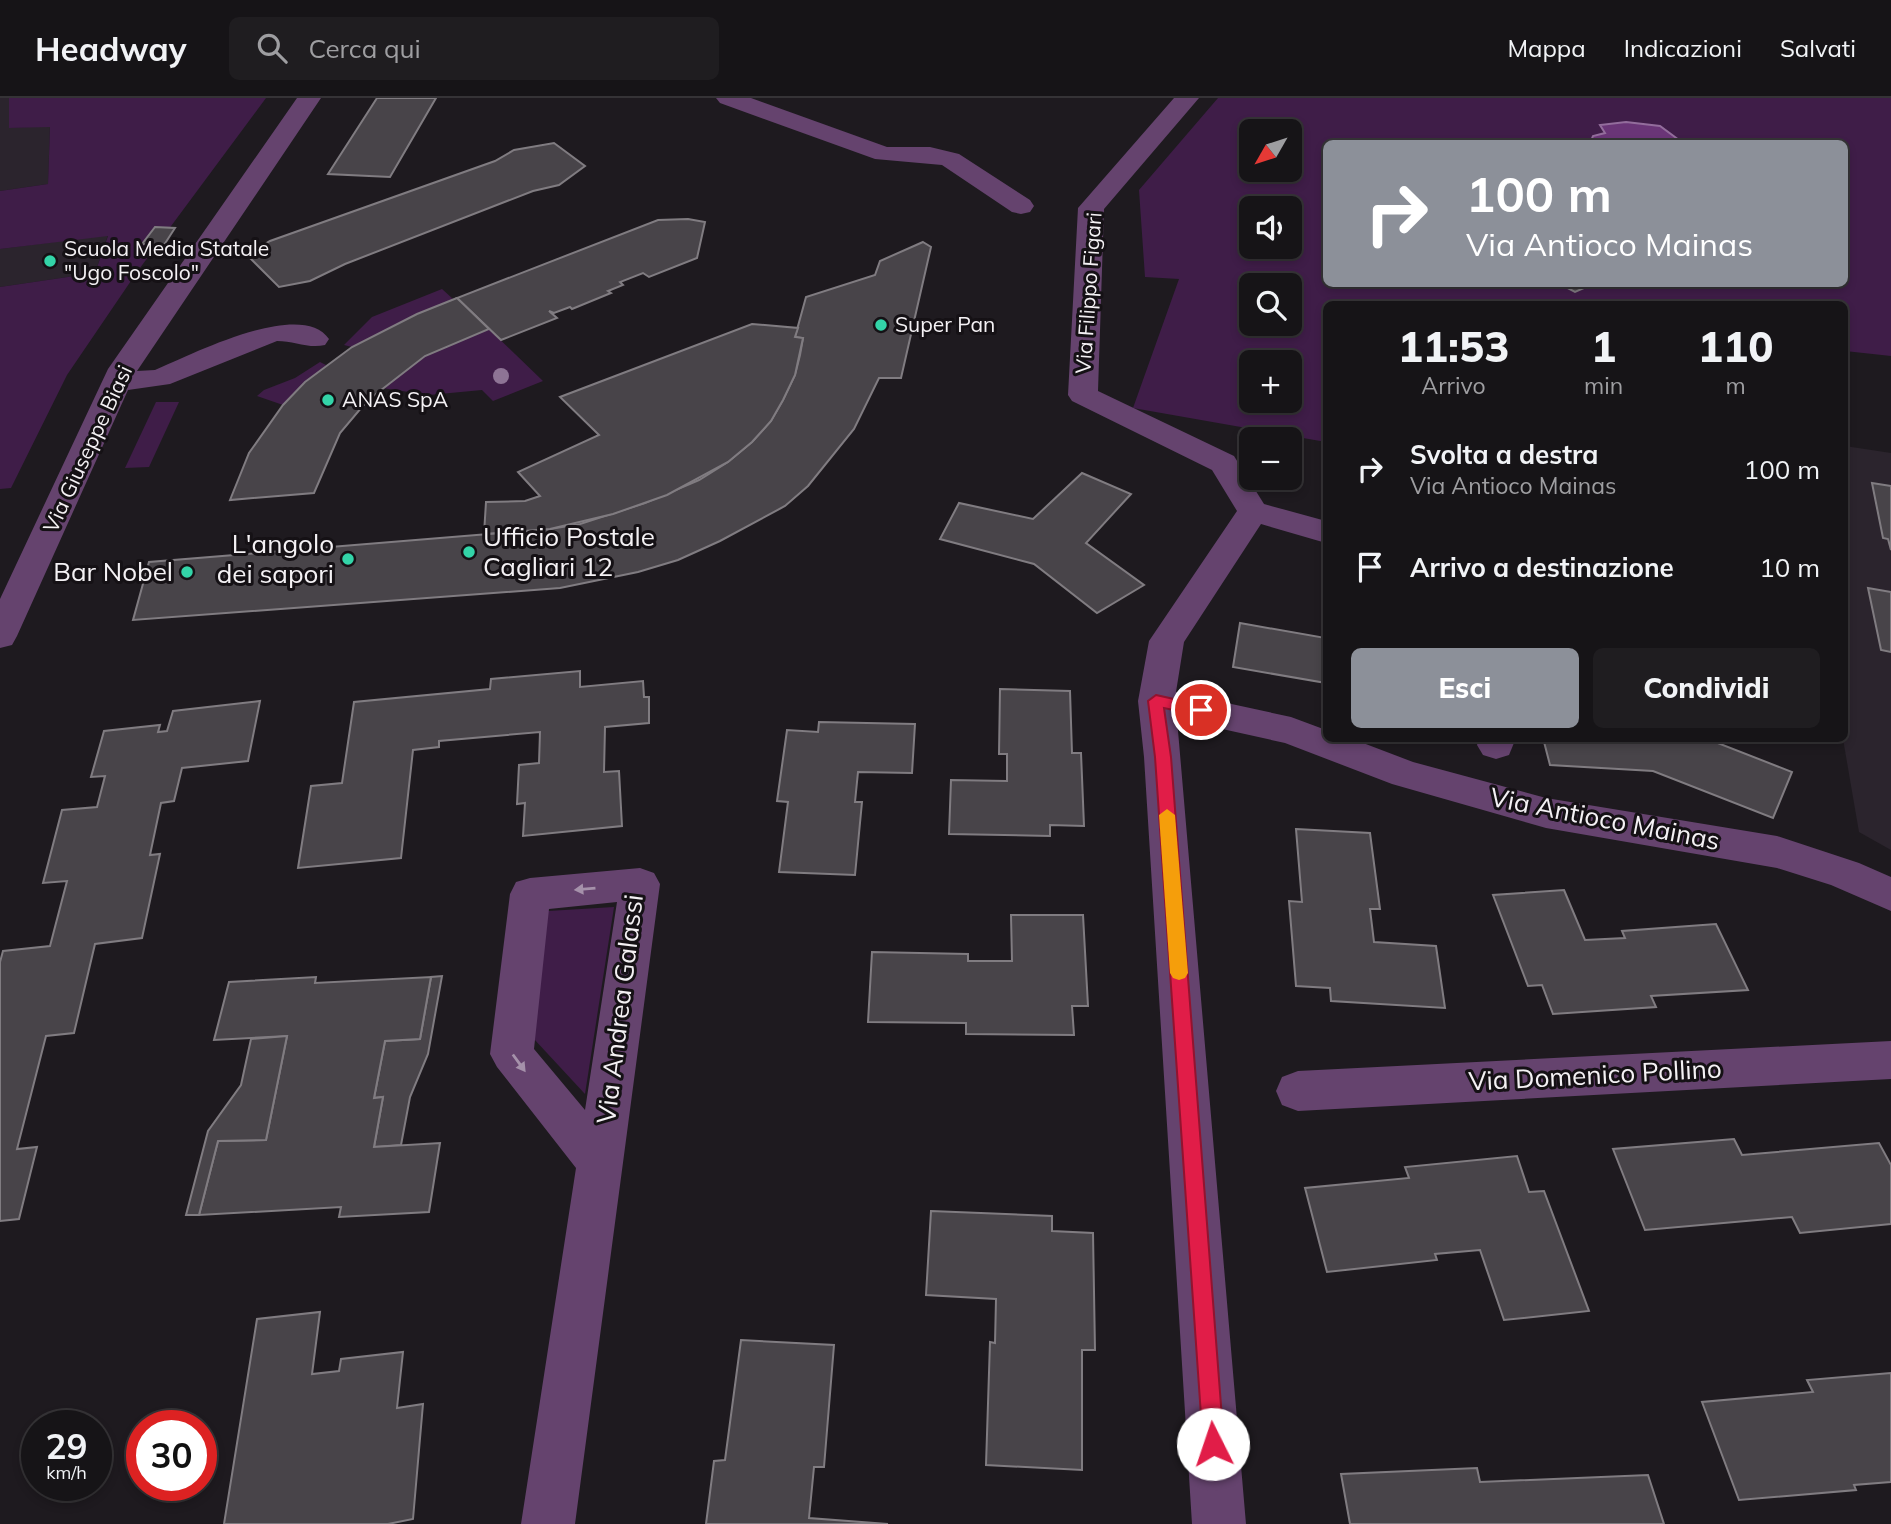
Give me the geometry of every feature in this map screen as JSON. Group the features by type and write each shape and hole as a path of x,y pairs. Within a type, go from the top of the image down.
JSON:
{"street":[{"name":"Via Giuseppe Biasi","path":"0,636 123,369 309,98"},
{"path":"728,98 884,154 930,155 950,159 1021,206"},
{"name":"Via Filippo Figari","path":"1187,98 1091,208 1083,395 1223,463 1253,511"},
{"path":"118,382 160,378 273,333 295,332 315,339"},
{"path":"1219,1524 1165,784 1156,701 1167,641 1253,511 1323,531"},
{"name":"Via Antioco Mainas","path":"1156,701 1292,731 1405,774 1546,813 1777,852 1845,874 1891,895"},
{"name":"Via Andrea Galassi","path":"548,1524 601,1164 640,884 530,894 512,1054 601,1164"},
{"name":"Via Domenico Pollino","path":"1298,1091 1891,1060"}],"shaded area":[{"name":"Scuola Media Statale \"Ugo Foscolo\"","path":"0,98 9,98 9,128 50,126 48,184 0,191"},
{"path":"9,98 266,98 137,272 67,375 11,488 0,489 0,287 95,273 108,236 0,249 0,191 48,184 50,127 9,128"},
{"path":"1218,98 1891,98 1891,356 1848,351 1848,301 1323,301 1323,441 1302,438 1302,427 1241,427 1133,408 1179,279 1145,277 1139,190"},
{"path":"1626,122 1660,126 1679,140 1591,140 1593,136 1605,133 1600,125"},
{"name":"Scuola Media Statale \"Ugo Foscolo\"","path":"108,235 95,273 0,287 0,249"},
{"path":"442,289 453,299 352,347 344,345 372,317"},
{"path":"489,329 543,381 493,401 482,390 429,395 382,388 425,356"},
{"path":"320,362 326,365 283,405 257,396 264,390 295,378"},
{"path":"156,402 179,402 149,467 125,468"},
{"path":"1848,446 1891,453 1891,850 1859,832 1844,742 1848,742"},
{"path":"614,907 585,1094 534,1039 548,911"}],"building":[{"path":"377,98 436,98 390,177 328,174"},
{"path":"554,143 585,166 559,185 533,191 345,264 310,281 279,287 247,255 270,241 495,161 514,150"},
{"path":"688,219 705,222 697,258 649,277 643,273 620,282 623,285 608,291 611,293 572,309 570,307 554,313 549,311 557,318 501,340 457,298 658,220"},
{"path":"155,227 175,228 164,245 142,244"},
{"path":"923,242 931,247 901,378 879,378 854,429 808,486 785,506 720,541 678,560 638,572 560,588 133,620 149,562 550,529 580,524 645,503 699,480 728,462 771,421 795,375 803,338 795,337 806,297 875,275 880,261"},
{"path":"1566,287 1586,287 1575,292"},
{"name":"ANAS SpA","path":"457,298 489,329 425,356 367,401 340,433 314,493 230,500 249,453 283,405 305,382 352,347 417,314"},
{"path":"752,324 798,328 795,337 803,338 795,375 771,421 728,462 667,495 613,514 550,529 484,534 486,502 525,501 540,496 518,472 599,435 560,397"},
{"path":"1082,473 1131,494 1086,543 1144,585 1097,613 1034,564 940,539 959,503 1033,519"},
{"path":"1872,483 1891,486 1891,550 1888,539 1883,538"},
{"path":"1868,588 1891,592 1891,652 1881,650"},
{"path":"1240,623 1323,638 1323,682 1233,667"},
{"path":"580,671 580,687 643,681 644,697 649,697 649,723 605,727 604,772 619,771 622,826 523,836 525,803 517,804 519,765 539,763 540,732 439,741 439,747 413,750 401,858 298,868 311,786 342,783 354,702 490,689 491,679"},
{"path":"1000,689 1070,691 1072,753 1081,753 1084,826 1050,825 1050,836 949,834 951,780 1007,781 1007,754 999,754"},
{"path":"260,701 248,761 182,768 174,801 161,803 150,855 160,854 142,938 95,944 74,1033 46,1036 17,1149 37,1147 19,1219 0,1221 0,962 3,951 50,946 67,881 43,883 62,810 97,807 105,776 91,777 104,731 160,725 158,732 167,731 173,711"},
{"path":"819,722 915,724 912,773 858,772 855,802 862,802 855,875 779,872 788,802 777,801 787,730 818,732"},
{"path":"1544,742 1715,742 1792,772 1773,818 1653,771 1550,765"},
{"path":"1296,829 1370,833 1380,909 1370,909 1374,942 1436,946 1445,1008 1331,1001 1330,988 1296,986 1289,901 1302,902"},
{"path":"1564,890 1585,940 1625,938 1622,931 1716,924 1748,990 1651,996 1656,1007 1553,1014 1542,985 1528,986 1493,895"},
{"path":"1011,915 1083,915 1088,1006 1072,1006 1074,1035 966,1034 966,1023 868,1022 872,952 968,954 968,961 1012,961"},
{"path":"442,976 428,1054 410,1097 401,1145 374,1147 383,1097 374,1098 385,1041 420,1039 431,977"},
{"path":"316,977 315,983 431,977 420,1039 385,1041 374,1098 383,1097 374,1147 440,1143 429,1212 339,1217 341,1207 199,1215 218,1141 266,1140 287,1036 214,1040 229,982"},
{"path":"287,1036 266,1140 218,1141 199,1215 186,1215 208,1131 241,1085 251,1039"},
{"path":"1734,1139 1742,1155 1879,1143 1891,1165 1891,1224 1800,1233 1792,1217 1645,1230 1613,1149"},
{"path":"1517,1156 1529,1192 1544,1191 1589,1311 1504,1320 1480,1250 1435,1254 1437,1260 1327,1272 1305,1188 1409,1178 1405,1167"},
{"path":"931,1211 1052,1216 1052,1231 1093,1233 1095,1350 1082,1350 1082,1470 986,1465 990,1342 995,1343 996,1299 926,1295"},
{"path":"320,1312 312,1374 339,1371 341,1359 403,1352 397,1408 423,1404 413,1519 388,1524 224,1524 257,1319"},
{"path":"741,1340 834,1345 824,1467 814,1467 809,1518 888,1524 706,1524 714,1461 725,1460"},
{"path":"1891,1373 1891,1482 1854,1485 1856,1490 1739,1500 1702,1402 1813,1392 1807,1380"},
{"path":"1477,1468 1480,1482 1648,1475 1664,1524 1350,1524 1341,1474"}],"slow traffic":[{"path":"1167,815 1179,973"}],"place":[{"name":"Scuola Media Statale \"Ugo Foscolo\"","path":"50,261"},
{"name":"Super Pan","path":"881,325"},
{"name":"ANAS SpA","path":"328,400"},
{"name":"Ufficio Postale Cagliari 12","path":"469,552"},
{"name":"L'angolo dei sapori","path":"348,559"},
{"name":"Bar Nobel","path":"187,572"}],"route":[{"path":"1201,710 1156,701 1163,757 1213,1444"}]}
